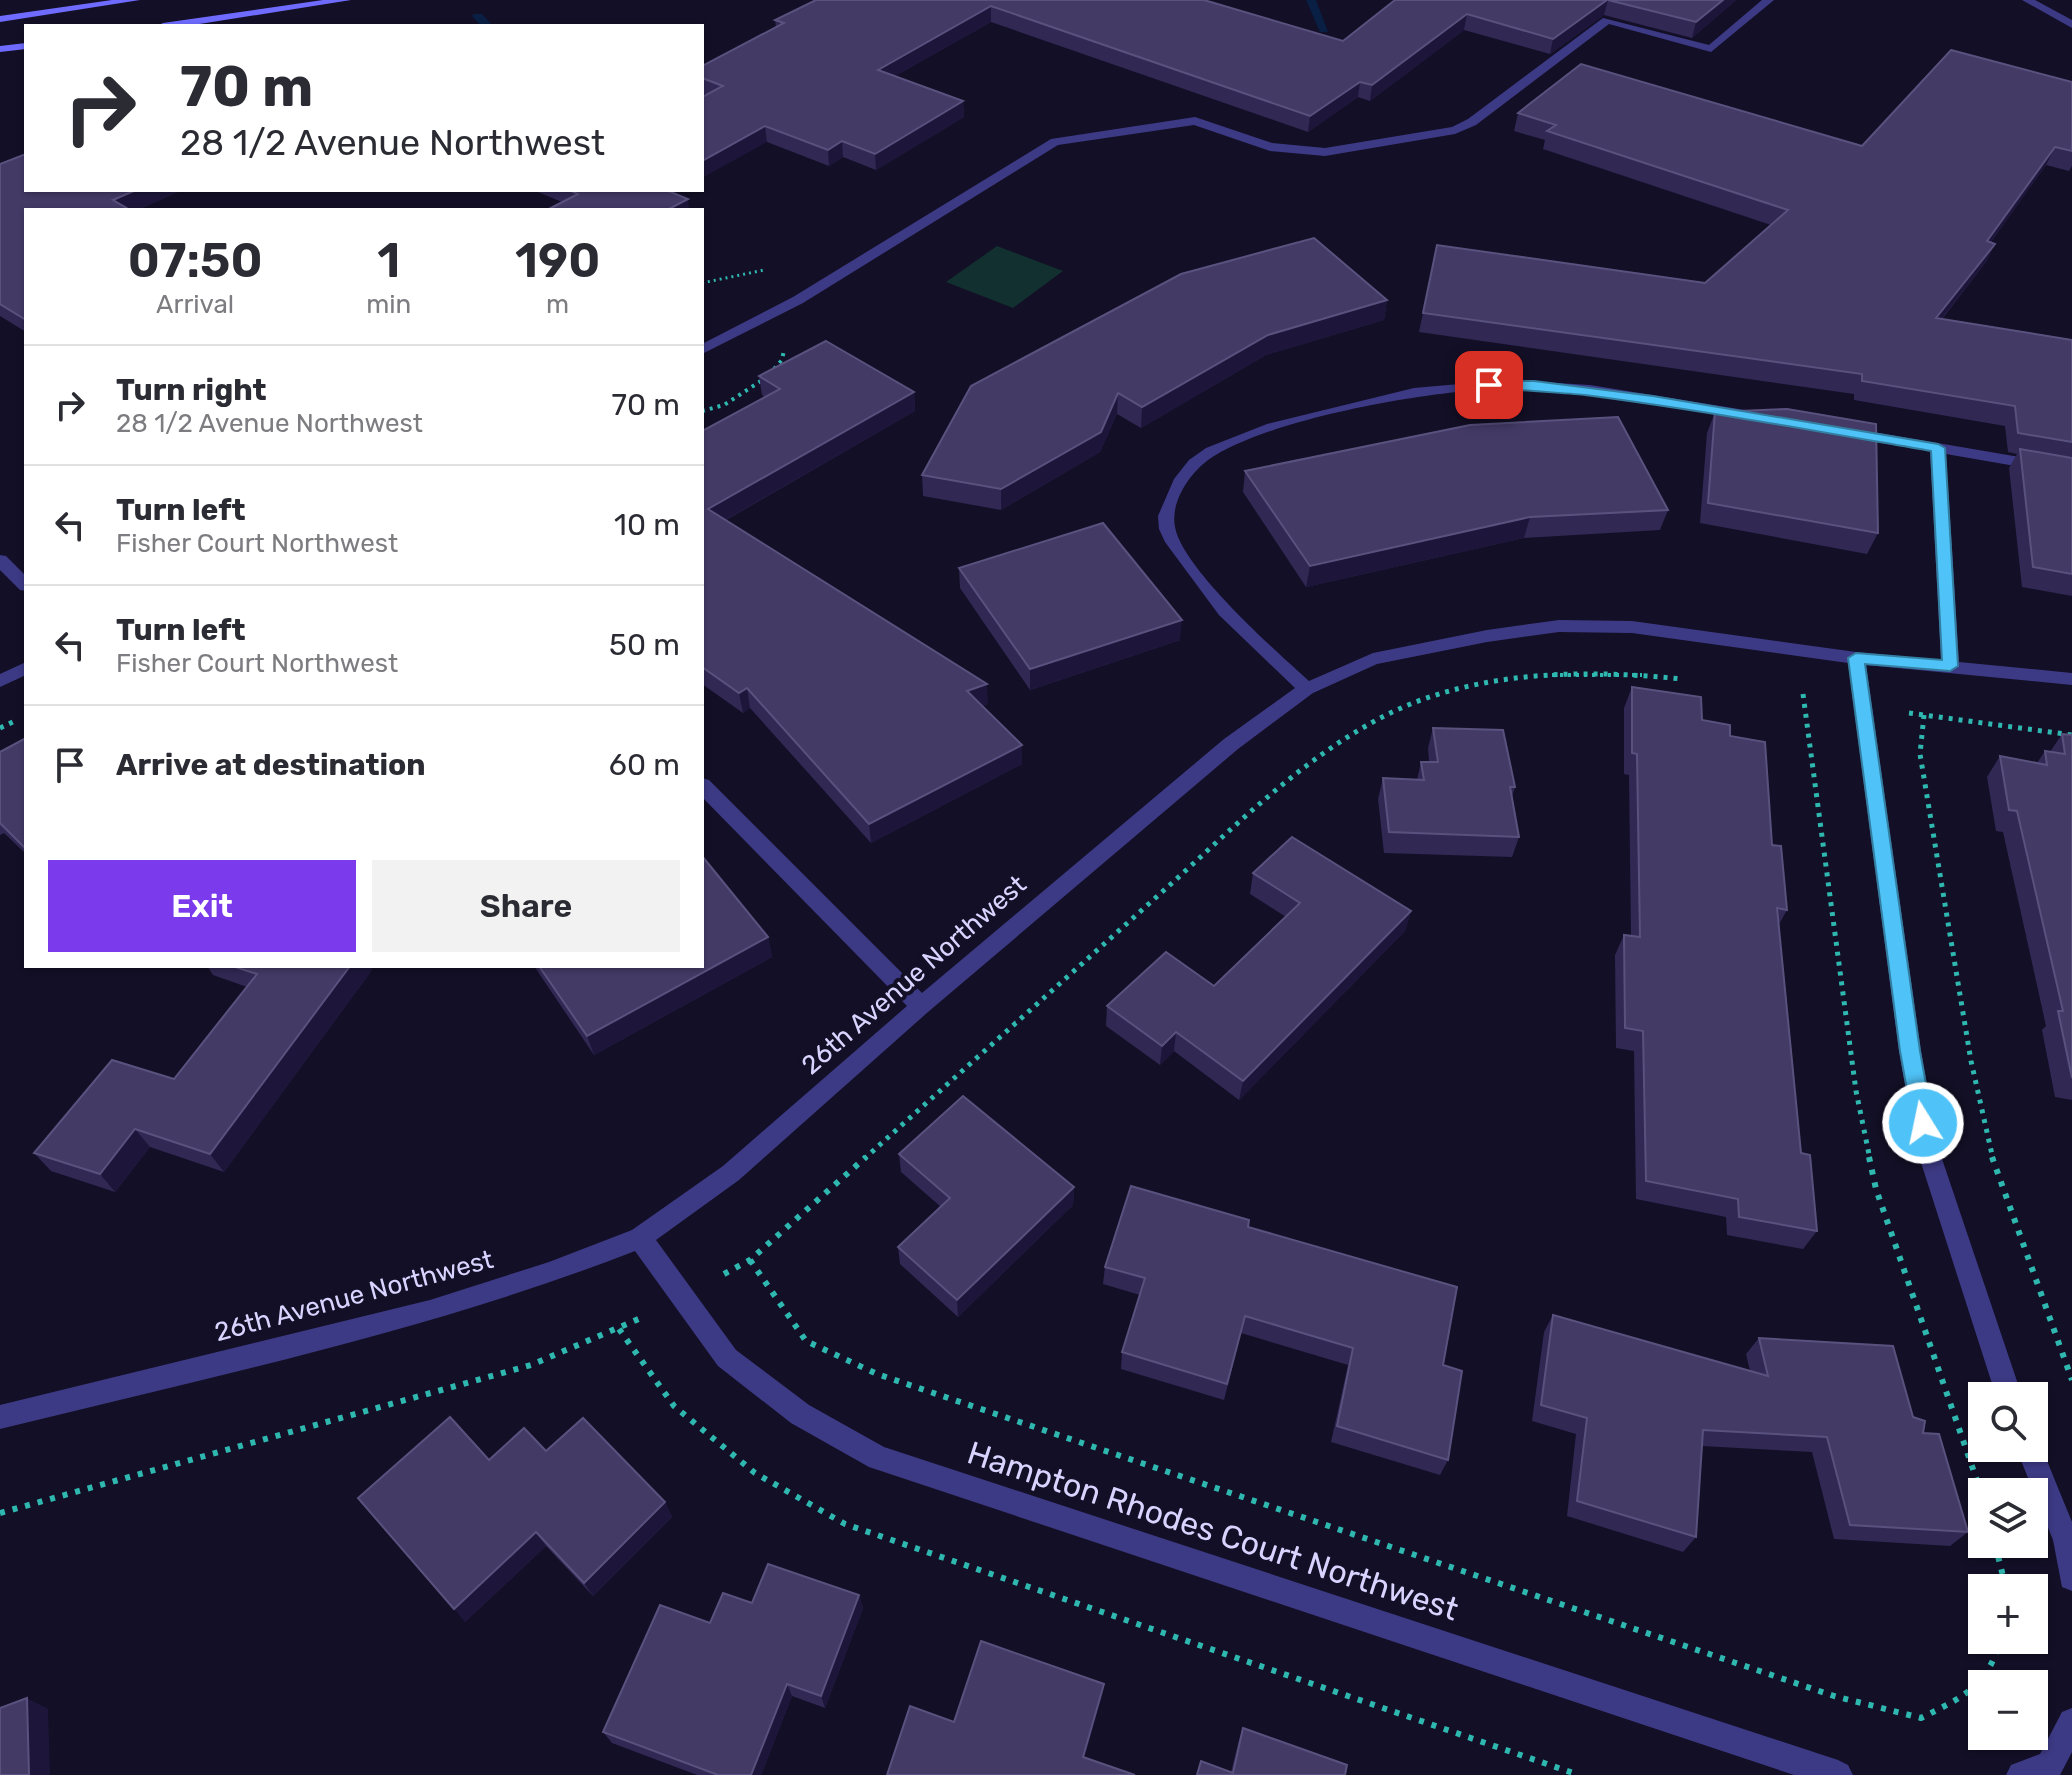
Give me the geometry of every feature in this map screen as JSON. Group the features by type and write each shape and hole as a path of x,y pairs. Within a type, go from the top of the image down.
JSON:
{"main road":[{"path":"0,19 135,0"},
{"path":"177,24 346,0"},
{"path":"0,49 24,46"}],"street":[{"path":"704,349 798,300 1055,142 1195,121 1270,147 1325,152 1455,130 1472,122 1607,20 1711,49 1769,0"},
{"path":"2027,0 2072,25"},
{"path":"1307,689 1213,599 1176,546 1166,526 1170,502 1186,472 1202,457 1256,432 1363,402 1430,390 1489,385 1584,390 1773,420"},
{"path":"1833,430 2072,471"},
{"path":"1938,448 1950,666"},
{"path":"0,560 24,584"},
{"name":"26th Avenue Northwest","path":"0,1417 430,1311 550,1273 640,1238 731,1173 921,1006 1231,744 1307,689 1373,659 1487,636 1559,626 1632,627 1856,658 2072,679"},
{"path":"1856,658 1910,1051 1927,1147 2004,1382"},
{"path":"0,681 24,669"},
{"path":"704,787 921,1006"},
{"name":"Hampton Rhodes Court Northwest","path":"640,1238 727,1358 800,1414 878,1458 1838,1775"},
{"path":"2035,1462 2066,1540 2072,1577"},
{"path":"2021,1775 2050,1765 2072,1722"}],"path":[{"path":"704,410 731,401"},
{"path":"1698,680 1625,673 1544,673 1484,683 1414,703 1361,730 1287,781 750,1260 806,1341 877,1374 1834,1696 1921,1718 1976,1690 1997,1654"},
{"path":"1788,692 1803,694"},
{"path":"2072,735 1924,715 1920,754 1971,1061 1991,1154 2072,1380"},
{"path":"0,1513 531,1365 619,1329 674,1406 755,1473 845,1524 1579,1775"}],"green space":[{"path":"997,246 1063,271 1013,308 946,282"}],"building":[{"path":"816,0 1204,0 1343,41 1395,0 1607,0 1553,39 1467,14 1372,85 1360,82 1310,116 991,6 878,70 963,101 875,154 842,141 828,150 765,126 704,160 704,96 723,86 704,79 704,65 784,23 775,20"},
{"path":"1608,0 1723,0 1696,22"},
{"path":"1951,50 2072,82 2072,151 2055,147 1987,241 1995,244 1936,318 2072,340 2072,442 2018,433 2015,406 1862,381 1862,374 1423,313 1437,245 1705,283 1788,210 1547,131 1556,125 1518,113 1581,64 1862,146"},
{"path":"24,155 24,192 131,192 113,200 127,208 24,208 24,319 0,304 0,164"},
{"path":"574,192 671,192 688,199 671,208 551,208 578,194"},
{"path":"1314,238 1387,300 1268,335 1142,407 1118,393 1101,432 1001,489 922,475 971,386 1181,274"},
{"path":"826,341 914,392 708,509 987,684 967,691 1022,745 869,824 747,688 739,693 704,668 704,430 780,389 759,376"},
{"path":"1787,409 1876,424 1878,533 1708,503 1715,412"},
{"path":"1618,417 1668,510 1530,517 1310,566 1245,471 1470,425"},
{"path":"2020,449 2072,458 2072,574 2033,567"},
{"path":"1103,523 1182,620 1030,669 959,568"},
{"path":"1632,687 1701,697 1702,720 1730,725 1730,736 1765,742 1772,845 1781,846 1787,910 1777,908 1801,1153 1810,1155 1817,1231 1739,1217 1738,1199 1646,1181 1643,1031 1625,1028 1624,935 1640,937 1637,754 1632,753"},
{"path":"1433,728 1503,730 1515,787 1510,787 1519,837 1389,832 1383,778 1424,780 1421,762 1438,762"},
{"path":"2062,734 2072,735 2072,1078 2058,1011 2063,1011 2017,811 2009,810 2000,756 2047,765 2045,751 2065,754"},
{"path":"24,739 24,847 0,823 0,752"},
{"path":"1292,837 1411,911 1243,1081 1176,1032 1162,1046 1107,1006 1166,952 1214,986 1300,903 1253,873"},
{"path":"704,858 768,937 587,1036 540,968 704,968"},
{"path":"238,968 349,968 210,1154 135,1129 100,1174 34,1153 112,1060 174,1079 257,974"},
{"path":"963,1096 1074,1187 957,1300 898,1247 950,1198 899,1154"},
{"path":"1131,1186 1249,1220 1248,1227 1457,1287 1443,1365 1462,1371 1448,1460 1337,1426 1353,1348 1245,1316 1227,1384 1122,1352 1145,1278 1105,1267"},
{"path":"1553,1315 1768,1376 1759,1338 1893,1346 1913,1417 1925,1421 1923,1433 1939,1434 1968,1532 1850,1525 1827,1437 1703,1430 1696,1537 1577,1501 1587,1418 1541,1405"},
{"path":"450,1417 489,1460 524,1428 546,1451 583,1418 665,1502 584,1583 536,1532 454,1609 358,1498"},
{"path":"768,1564 859,1595 821,1696 787,1684 751,1775 718,1775 603,1732 660,1605 710,1623 723,1593 752,1603"},
{"path":"981,1641 1104,1684 1083,1757 1135,1775 887,1775 910,1706 954,1722"},
{"path":"27,1698 29,1775 0,1775 0,1708"},
{"path":"1243,1728 1347,1765 1345,1775 1197,1775 1201,1761 1233,1773"}],"waterway":[{"path":"1311,0 1324,30"},
{"path":"478,16 485,24"}],"route":[{"path":"1489,385 1584,390 1938,448 1950,666 1856,658 1910,1051 1923,1123"}]}
